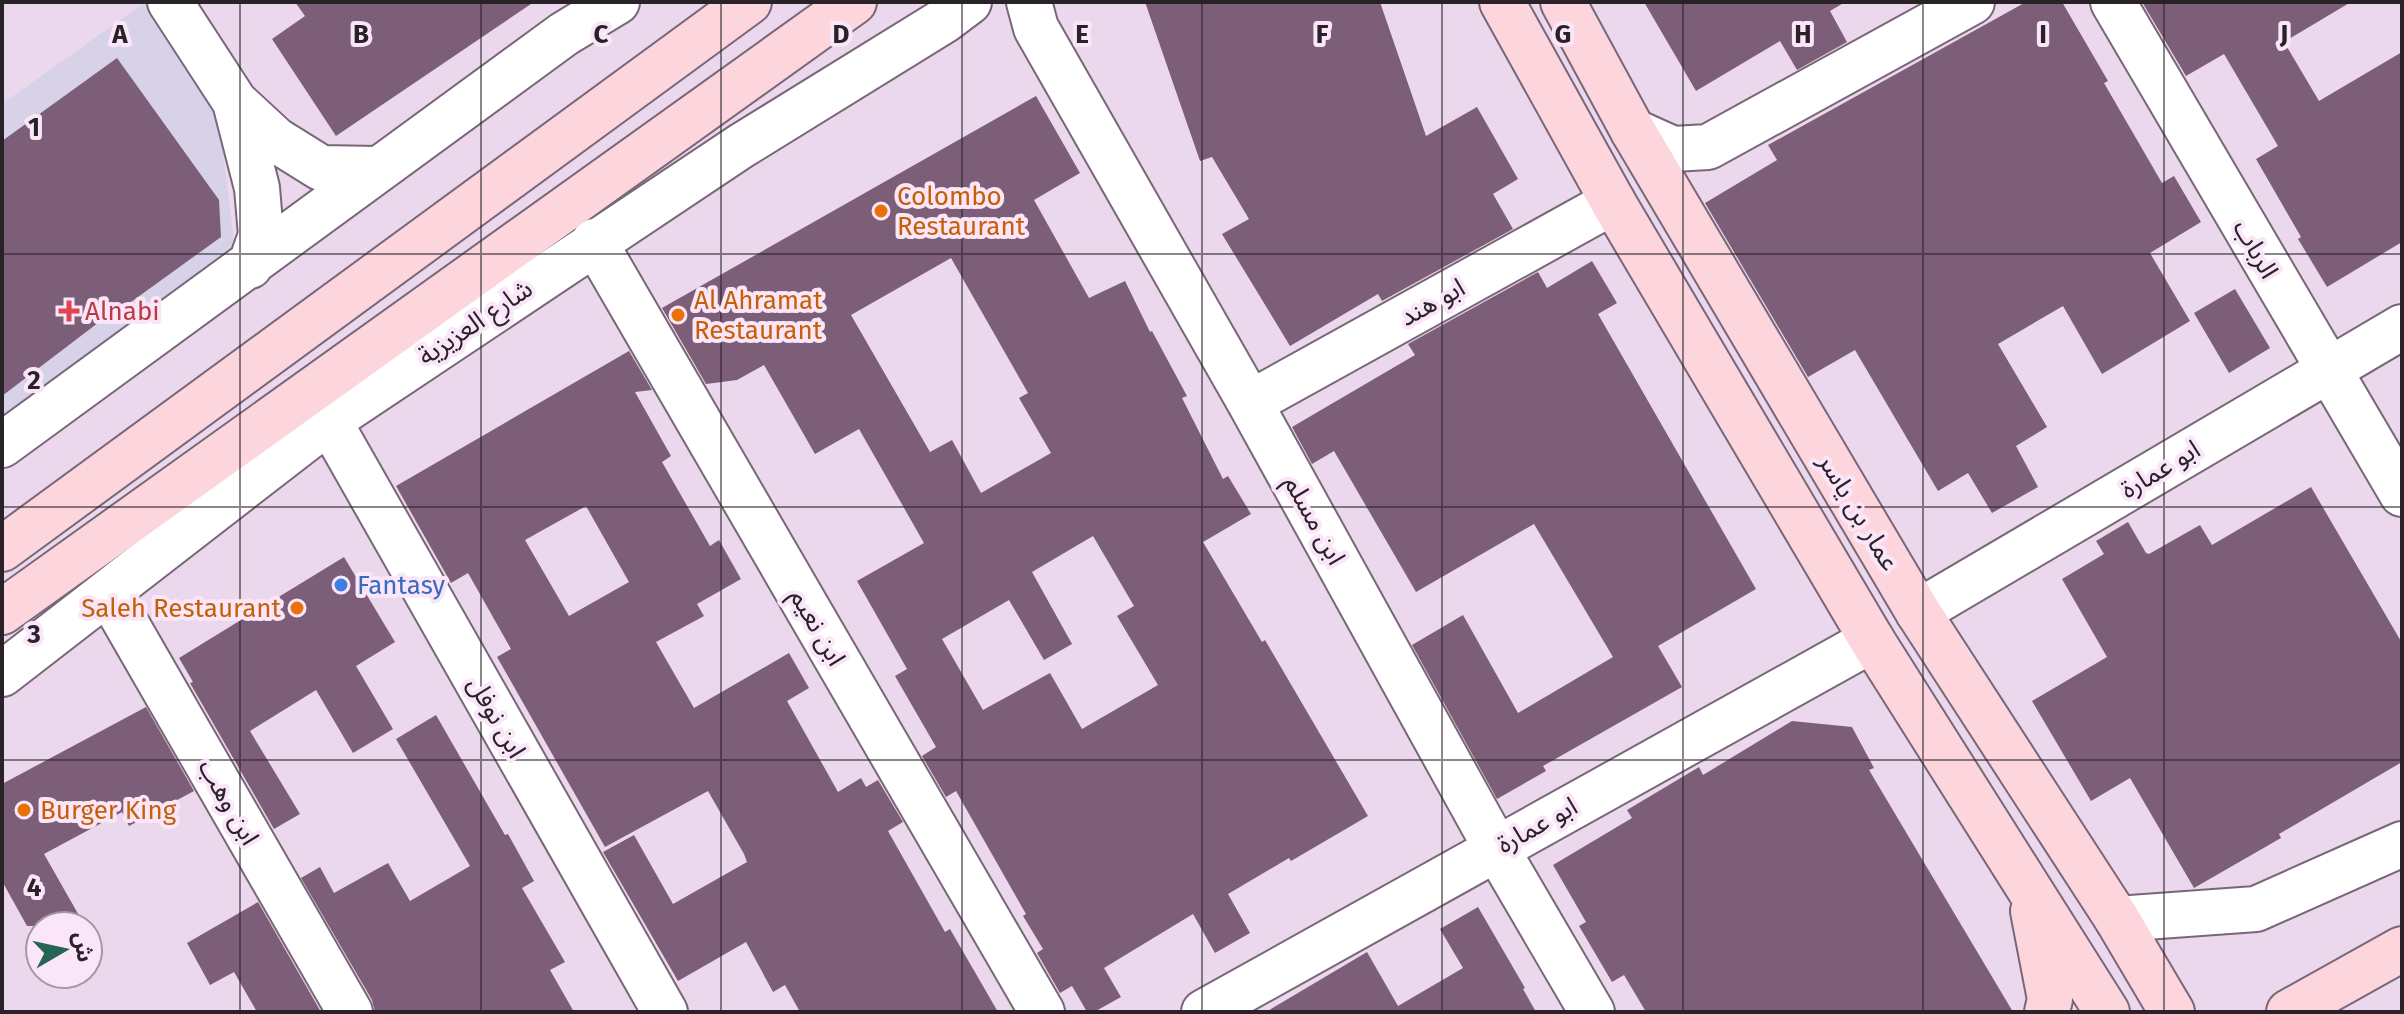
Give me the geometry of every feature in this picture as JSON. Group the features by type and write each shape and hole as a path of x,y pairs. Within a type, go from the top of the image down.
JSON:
{"street":[{"path":"2,445 564,34 617,2"},
{"path":"2,549 749,2"},
{"name":"شارع العزيزية","path":"2,612 854,2"},
{"name":"عمار بن ياسر","path":"1502,2 1613,202 1872,640 2107,1012"},
{"name":"عمار بن ياسر","path":"1563,2 1633,131 1918,612 2117,919 2172,1012"},
{"path":"1633,131 1673,149 1708,147 1972,2"},
{"name":"الرباب","path":"2113,2 2402,494"},
{"path":"180,6 235,102 257,188 261,235 250,266"},
{"name":"شارع العزيزية","path":"2,674 329,421 594,241 957,11"},
{"name":"ابن مسلم","path":"957,11 992,18 1033,15 1496,848 1592,1012"},
{"path":"235,102 276,140 321,168 378,169"},
{"name":"ابو هند","path":"1250,403 1613,202"},
{"name":"ابن نعيم","path":"594,241 1042,1012"},
{"name":"ابو عمارة","path":"1918,612 2402,327"},
{"name":"ابن نوفل","path":"329,421 665,1012"},
{"name":"ابن وهب","path":"108,592 350,1012"},
{"name":"ابو عمارة","path":"1204,1012 1872,640"},
{"path":"2117,919 2256,909 2402,844"},
{"path":"2029,885 2050,999 2047,1012"},
{"path":"2289,1012 2402,949"}],"shaded area":[{"path":"144,3 219,121 235,249 2,424 2,104"}],"building":[{"path":"295,2 534,2 336,136 272,39 305,16"},
{"path":"1145,2 1380,2 1426,136 1477,107 1518,179 1493,194 1513,229 1382,301 1378,294 1290,346 1222,234 1249,219 1212,157 1200,161"},
{"path":"1644,2 1845,2 1830,11 1847,42 1797,70 1780,41 1696,91"},
{"path":"2026,2 2062,2 2108,81 2104,83 2162,183 2174,176 2201,222 2150,253 2190,321 2102,374 2063,306 1998,344 2047,427 2016,446 2038,487 1992,513 1968,473 1938,491 1855,350 1808,377 1705,203 1777,160 1768,145"},
{"path":"2142,2 2351,2 2284,42 2319,101 2402,52 2402,242 2327,287 2256,159 2278,146 2224,54 2186,76"},
{"path":"117,58 219,200 221,237 113,315 111,313 2,396 2,141"},
{"path":"1036,96 1080,173 1034,200 1089,298 1125,281 1187,396 1182,398 1223,479 1228,476 1251,514 1203,542 1262,642 1265,640 1368,816 1228,894 1250,933 1215,953 1193,914 1104,968 1121,997 1094,1012 1087,1012 1072,986 1060,993 1037,953 1043,949 1023,916 1026,914 956,791 946,797 922,756 936,747 895,676 907,669 857,581 924,543 859,429 815,454 764,365 737,380 706,384 662,308","holes":["951,258 1028,393 1019,398 1051,453 981,493 952,440 930,452 851,315","1093,536 1134,606 1117,616 1158,685 1082,729 1050,673 983,710 942,639 1009,600 1044,660 1072,644 1032,572"]},
{"path":"1592,261 1617,303 1598,314 1756,589 1658,646 1682,687 1543,766 1546,771 1497,799 1412,645 1463,615 1518,713 1613,657 1534,524 1416,592 1334,451 1312,464 1292,427 1415,355 1408,344 1538,272 1547,288"},
{"path":"2235,289 2270,348 2229,373 2194,313"},
{"path":"629,351 652,390 635,392 671,456 662,462 710,546 719,540 741,579 697,604 704,616 656,642 694,708 789,653 809,688 787,701 838,792 861,778 866,787 878,780 903,822 888,831 945,932 950,929 998,1012 800,1012 785,985 773,992 746,942 678,981 603,852 634,835 673,904 747,862 744,854 708,791 605,847 497,657 511,649 468,573 451,583 396,486","holes":["586,506 629,582 569,616 525,540"]},
{"path":"2311,487 2402,643 2402,762 2194,888 2130,778 2091,801 2032,701 2107,657 2062,579 2104,554 2096,541 2128,522 2149,554 2200,525 2212,545"},
{"path":"344,557 395,642 356,666 393,729 353,753 316,690 250,731 300,814 274,829 190,683 193,682 179,658"},
{"path":"146,707 194,791 129,826 122,812 44,854 76,910 24,910 24,921 2,881 2,784"},
{"path":"436,715 534,881 522,888 565,962 550,970 574,1012 375,1012 372,1000 301,878 320,867 334,893 388,863 410,901 470,866 396,739"},
{"path":"1792,721 1852,727 1874,768 1869,770 2013,1012 1646,1012 1624,975 1612,982 1579,926 1586,922 1553,865 1632,818 1627,810 1699,767 1703,775"},
{"path":"258,902 321,1012 257,1012 234,972 210,985 187,943"},
{"path":"1478,907 1536,1012 1266,1012 1367,952 1398,1006 1463,968 1440,929"}],"place":[{"name":"Colombo Restaurant","path":"881,211"},
{"name":"Alnabi","path":"69,311"},
{"name":"Al Ahramat Restaurant","path":"678,315"},
{"name":"Fantasy","path":"341,585"},
{"name":"Saleh Restaurant","path":"297,608"},
{"name":"Burger King","path":"24,810"}]}
